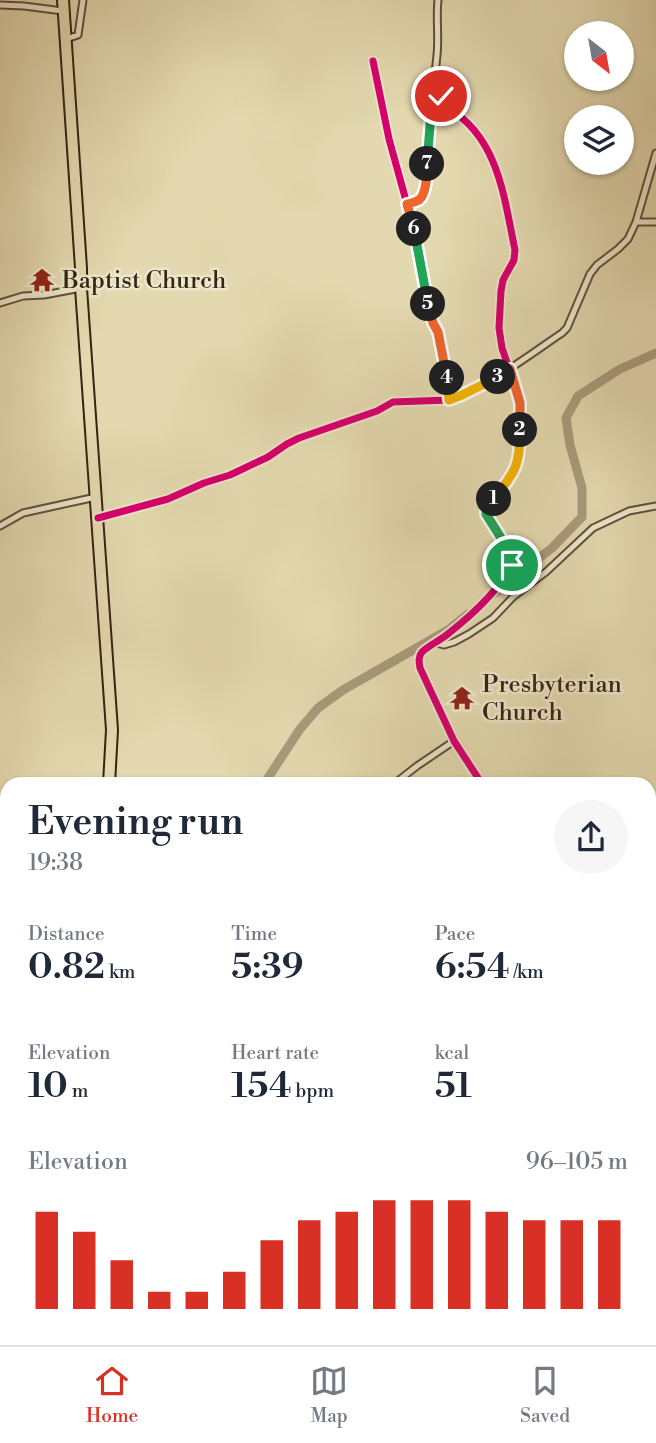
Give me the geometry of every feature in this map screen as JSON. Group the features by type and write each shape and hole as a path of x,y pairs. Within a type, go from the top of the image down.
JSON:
{"highway":[{"path":"63,6 112,730 109,777"}],"street":[{"path":"66,39 78,35 83,0"},
{"path":"407,204 421,198 427,173 426,157 437,52 438,0"},
{"path":"0,5 63,6"},
{"path":"373,61 392,149 413,226 424,290 438,332 449,400"},
{"path":"433,85 446,101 448,108 480,136 495,162 515,250 514,260 503,281 499,328 500,343 520,403 519,460 486,510 508,549 512,565 494,590 470,615 423,652 419,662 454,741 477,777"},
{"path":"98,518 168,499 230,475 268,457 304,435 377,411 387,404 398,401 449,400 478,388 510,369 567,328 590,274 628,239 636,222 656,153"},
{"path":"636,222 656,222"},
{"path":"0,303 23,296 81,288"},
{"path":"0,526 23,513 96,496"},
{"path":"436,643 444,645 454,642 487,622 593,528 629,511 656,506"},
{"path":"403,777 454,741"}],"waterway":[{"path":"487,599 552,548 582,517 582,488 570,445 566,418 578,396 620,369 656,353"},
{"path":"269,777 300,729 318,708 343,690 448,630 468,614"}],"cycle path":[{"path":"98,518 168,499 230,475 299,438 377,411 393,402 449,400 438,332 424,290 413,226 389,139 373,61"},
{"path":"433,85 446,101 448,108 465,121 489,152 502,190 515,250 514,260 503,280 499,328 502,348 519,397 519,460 486,510 508,549 512,565 484,602 446,636 425,649 419,660 420,668 454,741 477,777"}],"place":[{"name":"Baptist Church","path":"42,280"},
{"name":"Presbyterian Church","path":"462,698"}],"route":[{"path":"441,96 433,85 424,191 421,198 407,204 424,290 438,332 449,400 478,388 510,369 519,397 519,460 486,510 508,549 512,565"}]}
